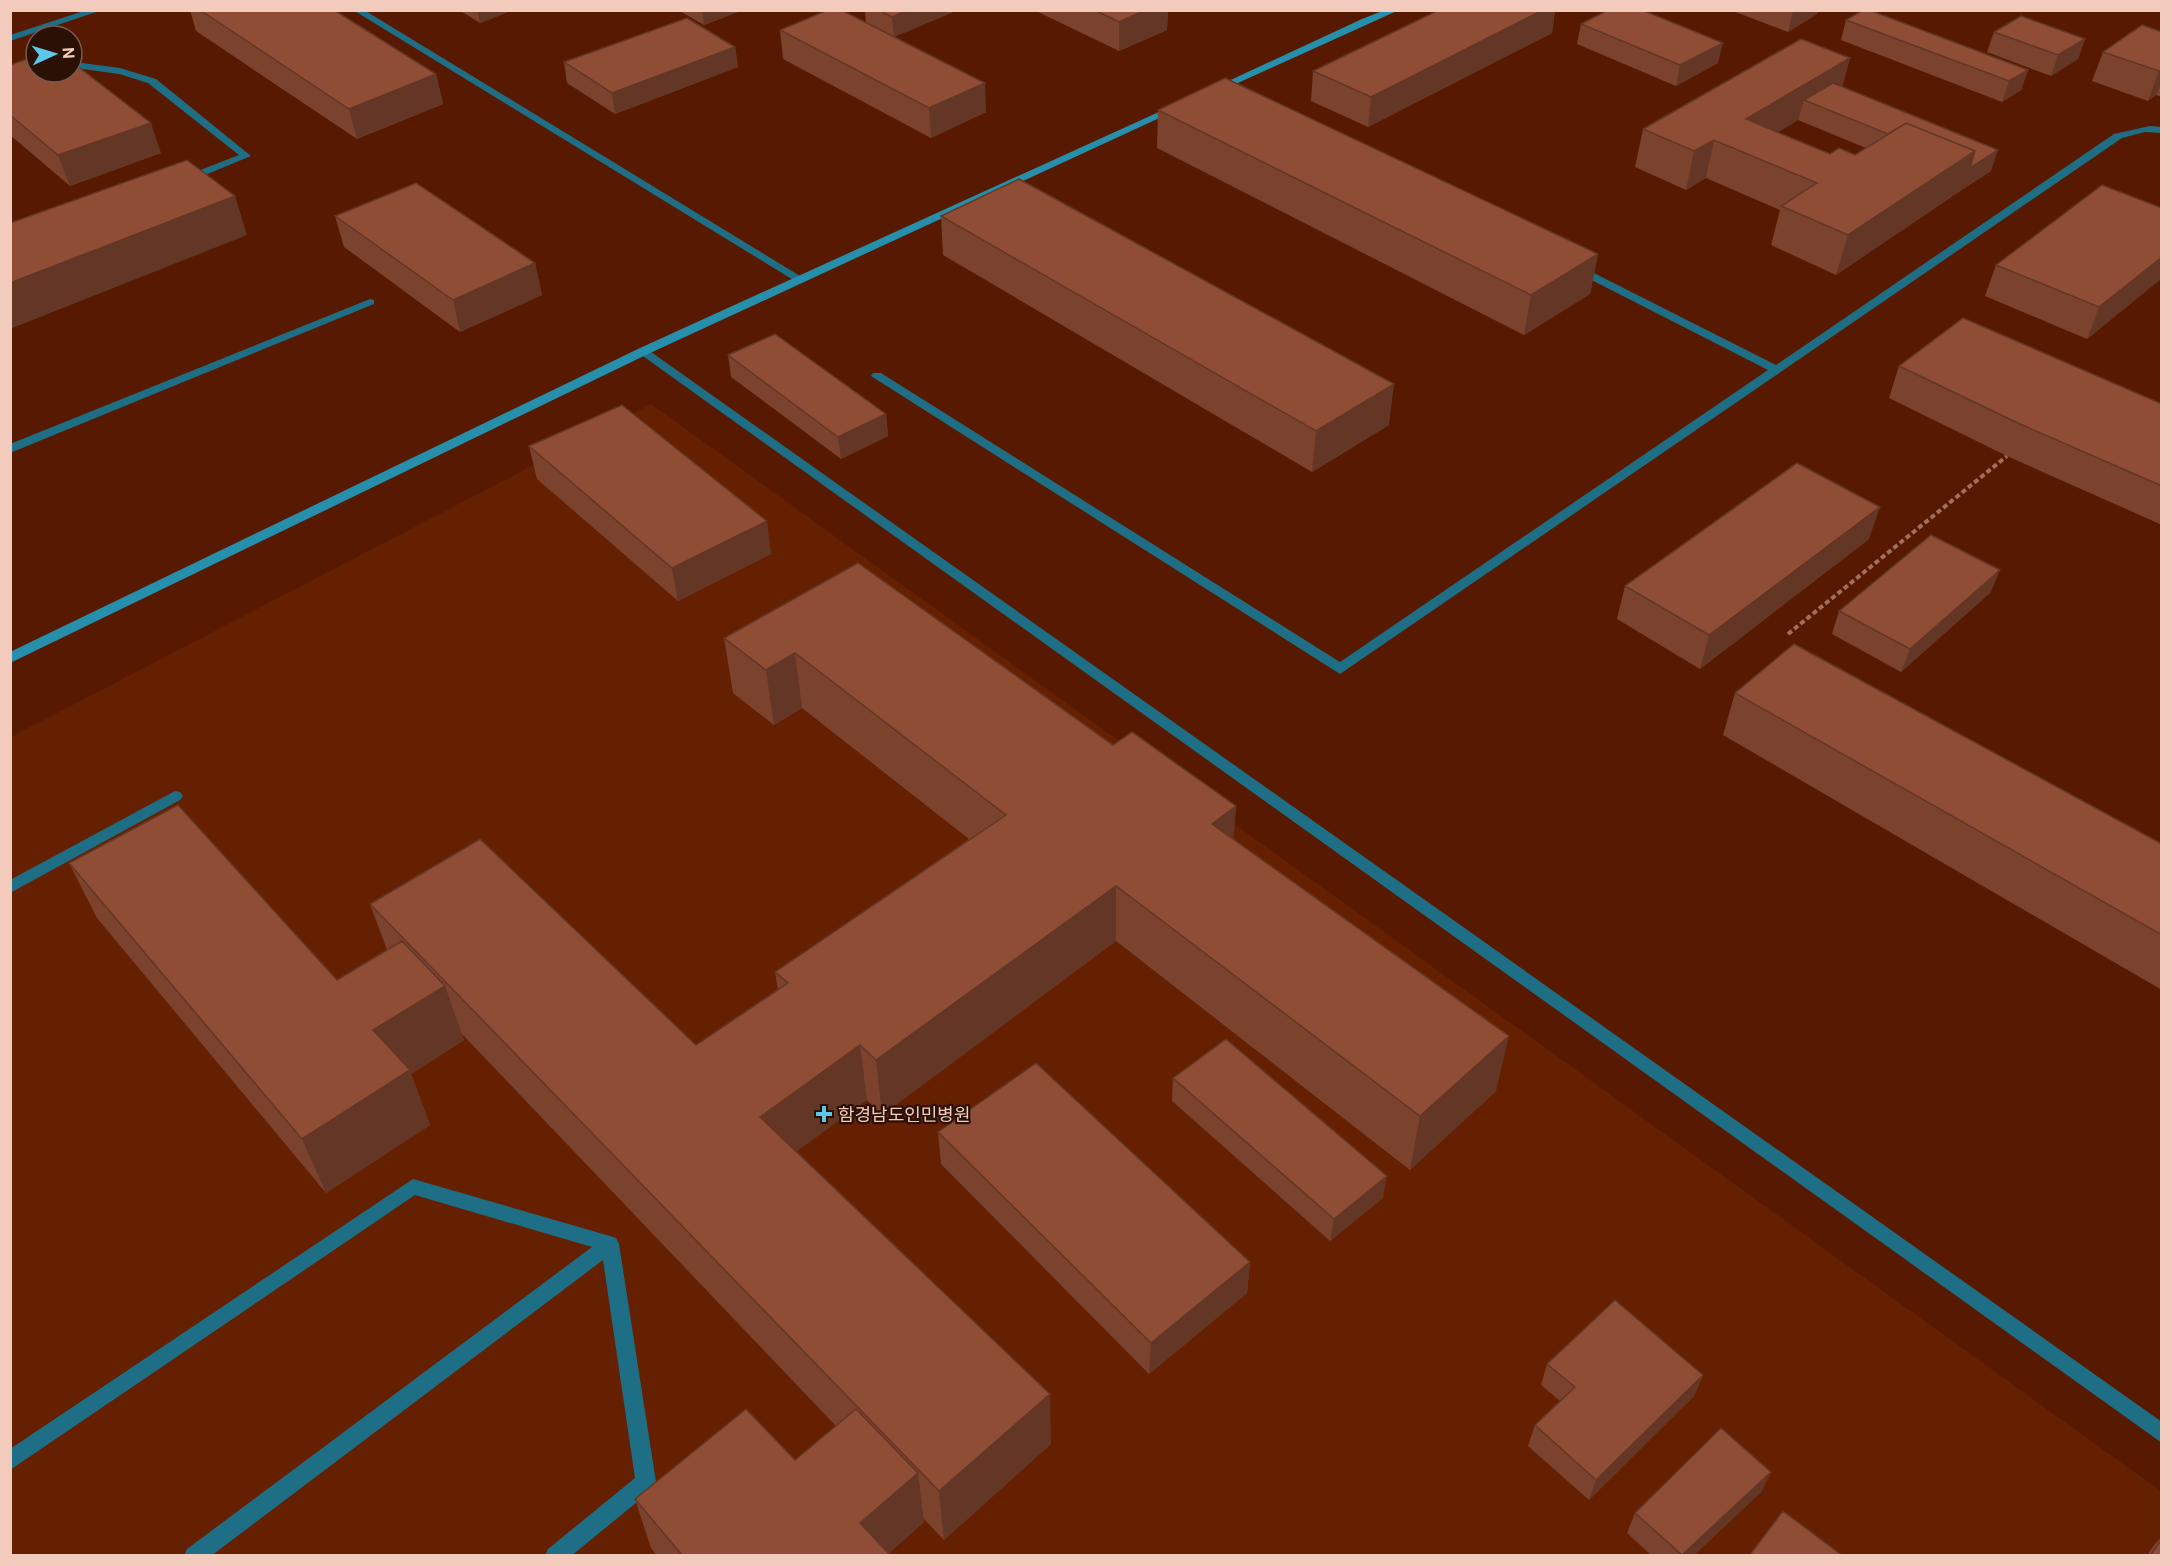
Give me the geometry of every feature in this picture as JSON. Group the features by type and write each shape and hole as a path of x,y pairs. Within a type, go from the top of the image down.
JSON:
{"street":[{"path":"10,38 98,10"},
{"path":"357,10 799,279"},
{"path":"10,658 644,351 1195,99 1228,89 1365,21 1395,10"},
{"path":"84,66 120,71 152,81 246,156 168,186"},
{"path":"877,376 1340,669 2118,136 2152,128 2162,130"},
{"path":"1563,261 1776,370"},
{"path":"10,449 370,302"},
{"path":"644,351 2162,1434"},
{"path":"10,887 175,796"},
{"path":"10,1461 413,1187 610,1244"},
{"path":"194,1556 610,1244"},
{"path":"555,1556 646,1482 610,1244"}],"path":[{"path":"1788,634 1984,472 2007,456"}],"shaded area":[{"name":"함경남도인민병원","path":"651,404 2162,1492 2161,1556 11,1556 11,737"}],"building":[{"path":"200,10 334,10 436,74 349,109"},
{"path":"828,10 841,10 985,83 929,108 780,30"},
{"path":"879,10 908,10 892,17"},
{"path":"1095,10 1145,10 1119,22"},
{"path":"1439,10 1543,10 1371,97 1313,71"},
{"path":"1608,10 1642,10 1723,43 1680,65 1581,24"},
{"path":"1863,10 1869,10 2028,70 2009,81 1846,20"},
{"path":"2021,16 2085,39 2058,55 1994,32"},
{"path":"687,18 735,47 612,93 564,62"},
{"path":"2142,25 2162,32 2162,70 2159,71 2103,52"},
{"path":"1801,39 1850,58 1746,119 1830,154 1839,148 1855,155 1906,123 1975,151 1848,235 1781,206 1817,183 1714,140 1694,151 1643,129"},
{"path":"24,60 24,84 84,84 84,71 151,123 58,155 10,115 10,65"},
{"path":"1225,78 1598,254 1531,295 1158,110"},
{"path":"1833,83 1998,150 1970,168 1975,151 1906,123 1888,134 1804,100"},
{"path":"187,160 235,196 10,283 10,223"},
{"path":"1019,179 1394,384 1316,431 941,216"},
{"path":"416,183 535,263 453,300 335,216"},
{"path":"2102,185 2162,208 2162,257 2099,307 1996,265"},
{"path":"1963,318 2162,404 2162,486 2020,424 1899,366"},
{"path":"775,334 886,414 838,437 728,355"},
{"path":"622,405 767,521 672,568 529,446"},
{"path":"1797,463 1880,507 1709,635 1625,586"},
{"path":"1931,535 2000,570 1910,649 1839,611"},
{"path":"858,563 1113,745 1132,732 1236,806 1212,824 1509,1036 1420,1116 1116,886 876,1060 860,1045 760,1117 1050,1394 939,1491 370,904 480,839 696,1045 788,983 775,972 1006,815 795,653 766,670 724,638"},
{"path":"1794,644 2162,844 2162,935 1735,693"},
{"path":"178,805 337,980 402,941 445,986 373,1030 410,1070 302,1139 69,863"},
{"path":"1226,1039 1387,1176 1334,1219 1173,1078"},
{"path":"1036,1063 1250,1262 1151,1343 938,1132"},
{"path":"1615,1300 1703,1375 1596,1480 1535,1425 1575,1387 1547,1364"},
{"path":"746,1409 795,1460 856,1409 918,1473 860,1523 891,1556 683,1556 635,1499"},
{"path":"1721,1428 1771,1472 1682,1555 1635,1513"},
{"path":"1783,1511 1843,1556 1749,1556"},
{"path":"2162,1539 2162,1556 2150,1556"}],"place":[{"name":"함경남도인민병원","path":"824,1114"}]}
